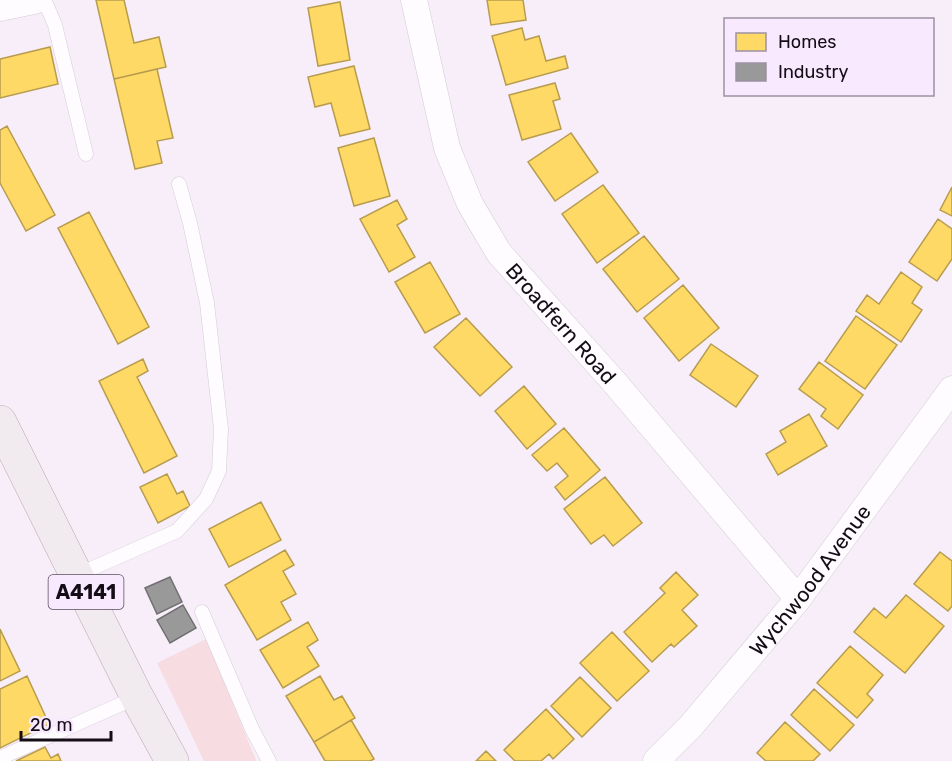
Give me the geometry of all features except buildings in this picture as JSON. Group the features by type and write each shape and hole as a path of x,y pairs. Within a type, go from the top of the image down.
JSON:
{"main road":[{"name":"A4141","path":"0,422 137,698 172,761"}],"street":[{"name":"Broadfern Road","path":"414,0 447,148 470,204 499,253 615,384 798,598"},
{"path":"0,8 34,1"},
{"name":"Wychwood Avenue","path":"656,761 690,727 798,598 952,389"}],"lane":[{"path":"34,1 46,4 55,25 86,154"},
{"path":"77,575 177,531 206,499 219,471 221,429 207,303 179,184"},
{"path":"202,612 252,729 269,761"},
{"path":"0,758 137,698"}],"shaded area":[{"path":"206,639 257,761 204,761 157,663"}]}
